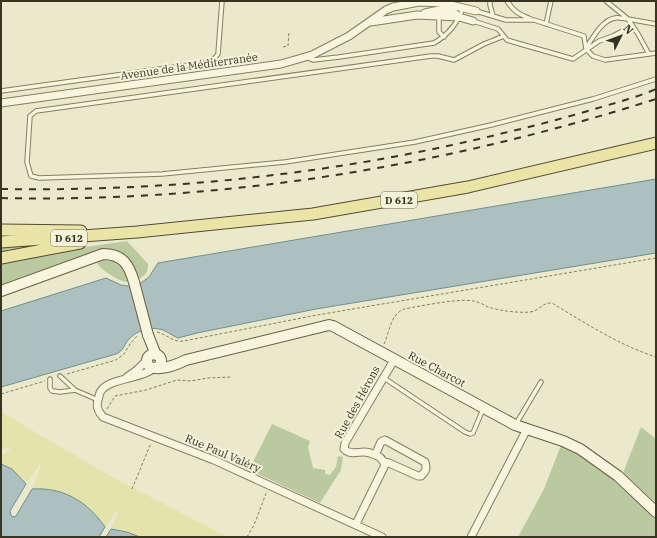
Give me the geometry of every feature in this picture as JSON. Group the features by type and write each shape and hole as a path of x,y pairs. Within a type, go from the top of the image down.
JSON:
{"main road":[{"name":"D 612","path":"1,242 137,232 313,214 468,187 656,143"},
{"path":"1,230 137,232"},
{"path":"1,258 137,232"}],"street":[{"name":"Avenue de la Méditerranée","path":"1,103 281,64 312,54 349,36 386,10 418,2 443,3 450,7 459,17"},
{"name":"Avenue de la Méditerranée","path":"370,22 417,15 450,7 476,11"},
{"name":"Avenue de la Méditerranée","path":"417,15 459,17 473,21"},
{"path":"1,291 103,254 112,254 122,260 131,270 148,335 152,357"},
{"name":"Rue Charcot","path":"155,368 179,364 186,360 329,325 339,328 394,360 515,425 563,441 580,449 618,476 656,512"},
{"path":"101,415 97,406 101,390 109,385 143,374 155,368 160,363 160,359 152,357"},
{"path":"124,380 152,357"},
{"name":"Rue Charcot","path":"152,357 186,360"},
{"name":"Rue des Hérons","path":"375,455 366,452 350,452 344,449 345,443 394,360"},
{"name":"Rue Paul Valéry","path":"101,415 153,437 214,460 382,537"},
{"path":"471,537 526,429"},
{"path":"385,440 425,462 426,467 424,474 418,476 384,462 375,455 381,442 385,440"},
{"path":"356,524 384,470 384,462"}],"lane":[{"path":"1,91 204,63 213,60 218,54 222,1"},
{"path":"490,1 493,16"},
{"path":"507,1 519,15 584,36 586,49 593,56 605,60 656,53"},
{"path":"546,24 551,1"},
{"path":"606,1 628,19 649,54"},
{"path":"304,57 313,60 434,43 444,37 459,17 463,8"},
{"path":"476,11 506,20 534,20"},
{"path":"439,16 439,32 444,37"},
{"path":"586,49 594,34 614,18 656,24"},
{"path":"473,21 498,29 507,40 573,59 599,41 613,36 632,26"},
{"path":"504,36 484,44 454,60 431,56 36,111 30,116 27,162 31,176 39,178 162,174 285,162 415,142 491,125 593,99 656,79"},
{"path":"60,376 76,390 98,400"},
{"path":"383,377 470,434 473,433 484,408"},
{"path":"50,379 50,388 52,391 60,392 76,390"},
{"path":"515,425 541,382"}],"path":[{"path":"283,48 288,46 289,31"},
{"path":"60,376 116,360 124,354 130,344 148,335 164,333 176,341 184,341 317,315 656,258"},
{"path":"380,352 394,317 398,311 461,300 474,301 503,311 531,312 537,311 543,304 552,303 609,337 642,353 656,357"},
{"path":"101,415 115,396 146,390 177,380 191,382 208,378 232,377"},
{"path":"1,394 50,379"},
{"path":"132,489 153,437"},
{"path":"247,537 254,525 270,485"}],"shaded area":[{"path":"656,179 656,253 316,309 178,338 163,330 154,328 144,330 140,331 128,340 122,350 116,354 1,387 1,311 106,278 121,285 135,287 149,277 158,263"},
{"path":"127,241 148,264 145,275 133,282 125,282 117,279 103,270 96,261 109,260 122,266 121,254 35,274 1,285 1,263"},
{"path":"35,246 1,255 1,247"},
{"path":"272,424 310,441 308,447 313,468 325,470 325,474 330,475 336,467 338,456 343,457 341,470 320,503 249,470"},
{"path":"641,427 656,439 656,503 623,473"},
{"path":"561,445 575,450 612,475 656,517 656,537 518,537 544,489"},
{"path":"1,464 12,469 26,484 10,511 13,517 16,516 32,489 54,490 64,493 82,503 98,518 105,527 99,537 1,537"},
{"path":"111,529 127,532 140,537 106,537"}],"sand":[{"path":"1,412 112,477 228,537 140,537 127,532 111,529 118,513 116,512 105,527 82,503 64,493 54,490 32,489 41,466 40,464 26,484 12,469 1,464 1,456 10,449 9,447 1,449"}],"railway":[{"path":"1,189 130,187 194,183 322,169 449,146 558,119 618,102 656,89"},
{"path":"1,198 84,198 167,194 250,187 333,176 415,161 496,143 576,123 656,99"}]}
